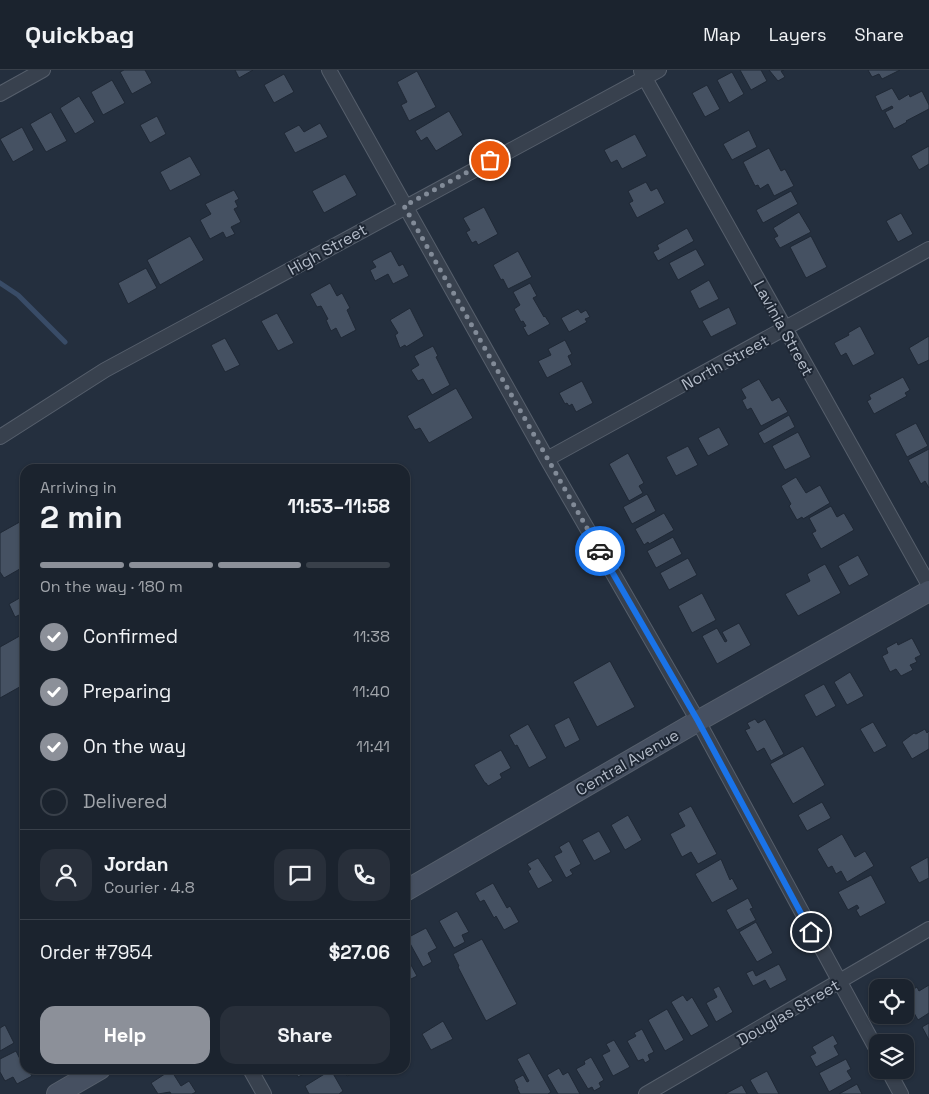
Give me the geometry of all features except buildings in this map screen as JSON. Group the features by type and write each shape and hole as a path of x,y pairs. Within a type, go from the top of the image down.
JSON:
{"main road":[{"name":"Central Avenue","path":"410,888 698,721 929,591"},
{"path":"57,1094 91,1074"}],"street":[{"path":"0,94 44,70"},
{"path":"329,70 547,459 698,721 869,1036"},
{"name":"High Street","path":"0,437 105,370 643,74 659,70"},
{"name":"Lavinia Street","path":"643,74 784,329 929,585"},
{"name":"North Street","path":"547,459 929,249"},
{"name":"Douglas Street","path":"646,1094 929,929"},
{"path":"253,1074 264,1094"},
{"path":"893,1079 901,1094"}],"waterway":[{"path":"0,283 18,295 65,342"}],"way so far":[{"path":"490,160 404,206 600,551"}],"route":[{"path":"600,551 698,721 811,932"}]}
